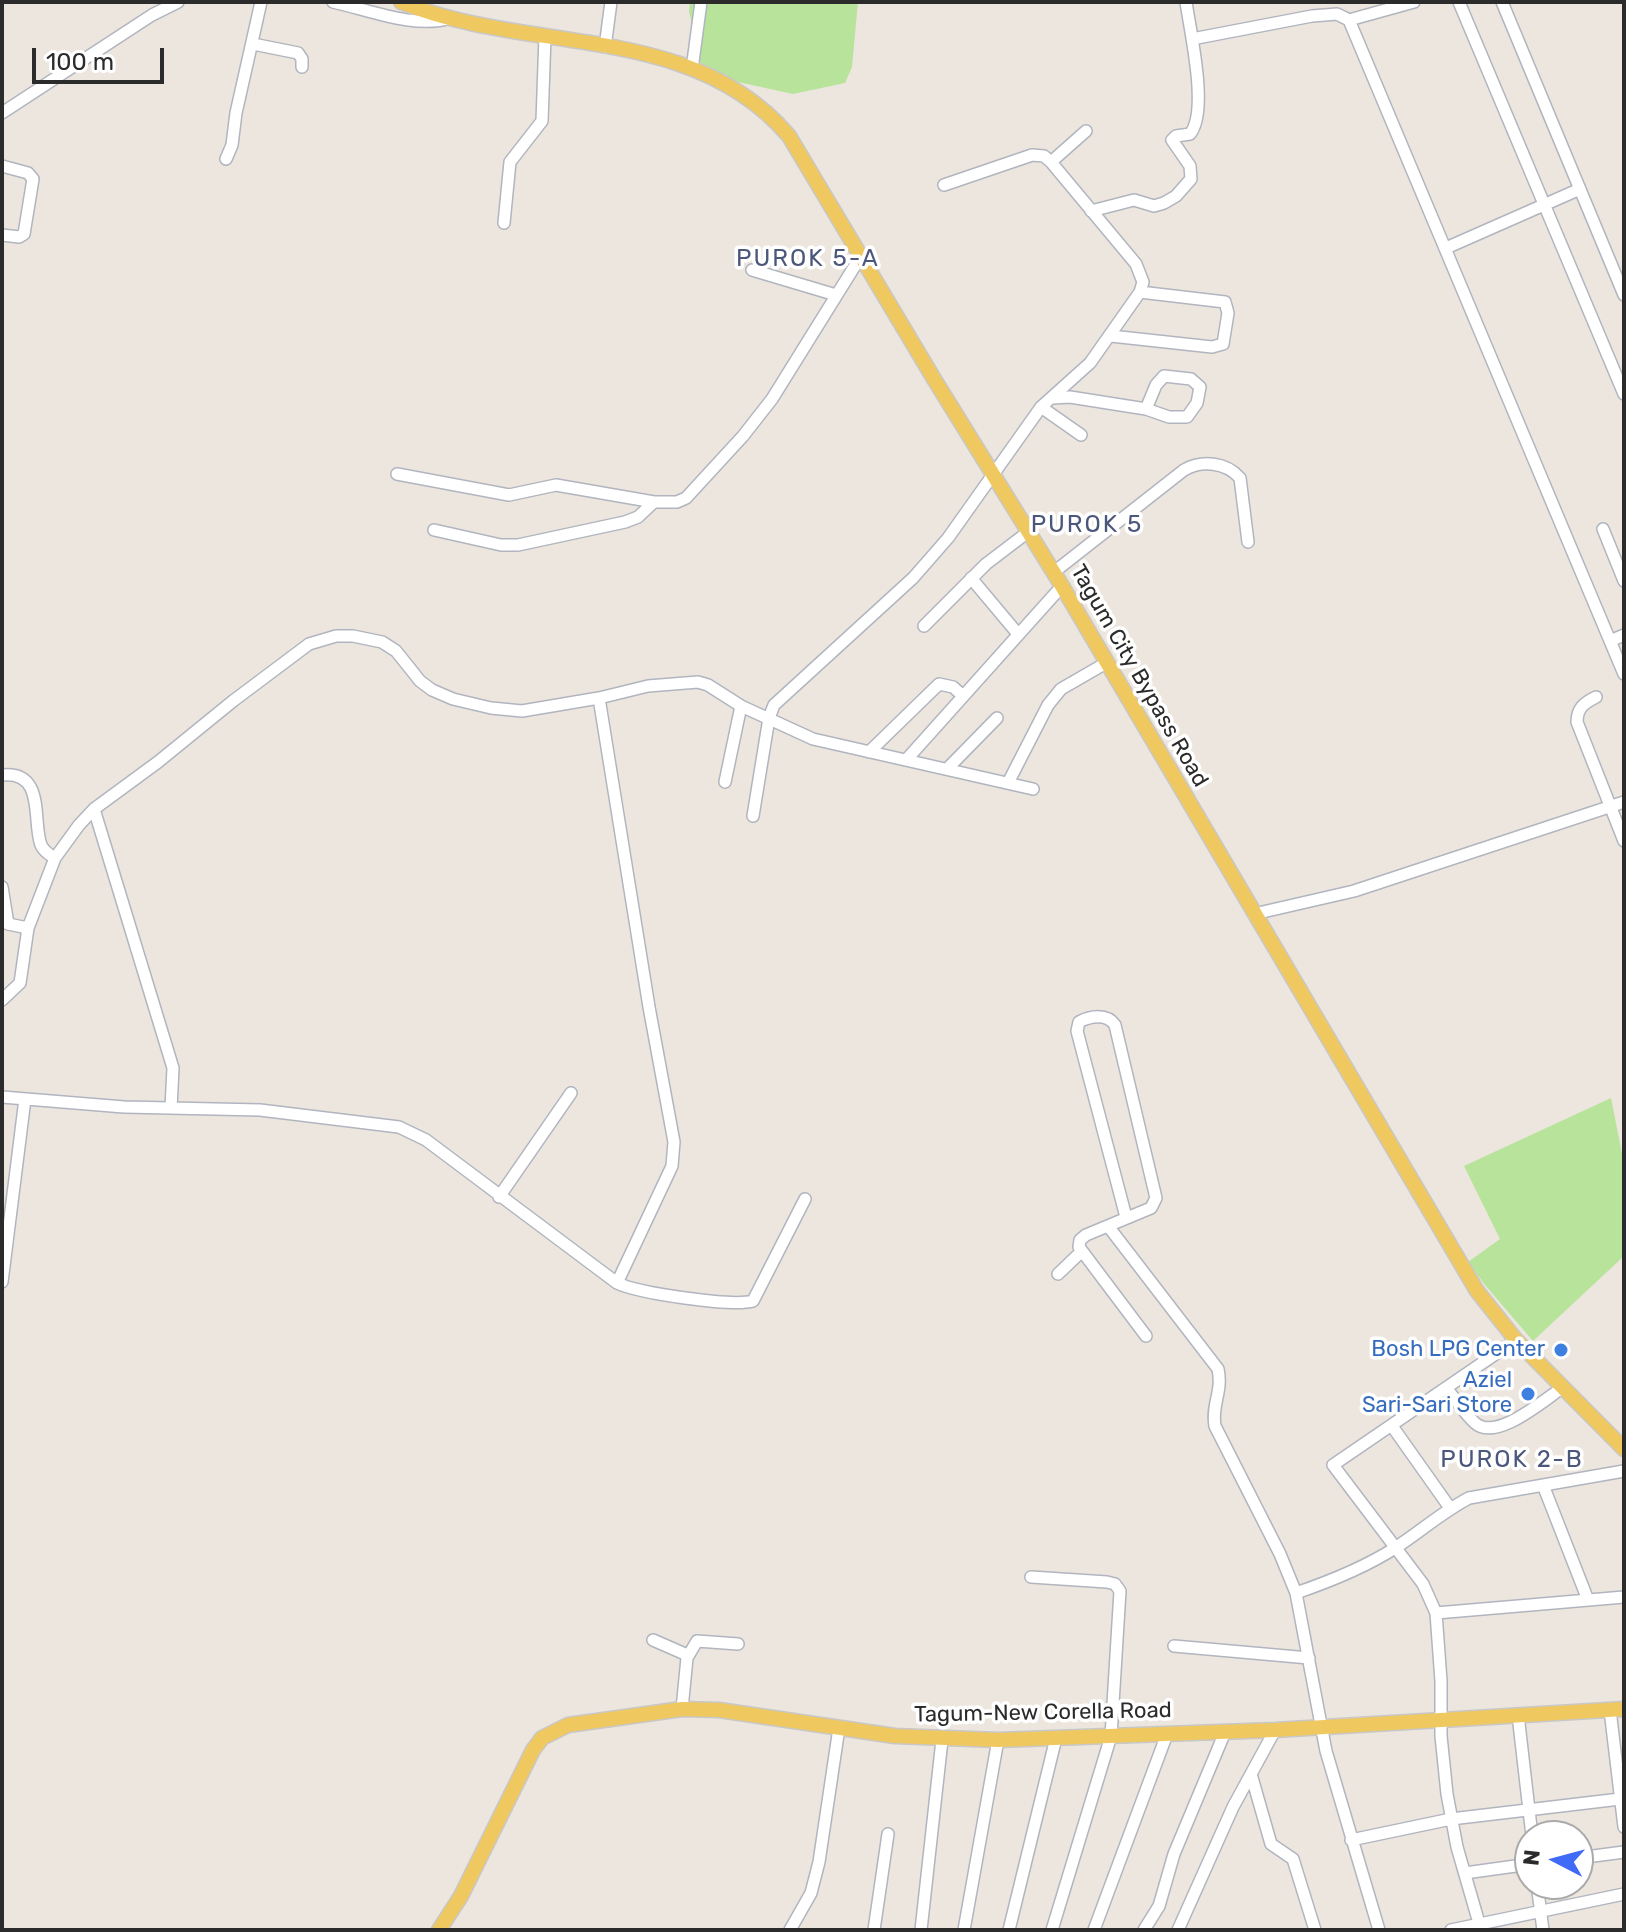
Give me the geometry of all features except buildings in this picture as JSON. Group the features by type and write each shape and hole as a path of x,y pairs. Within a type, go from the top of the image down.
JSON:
{"main road":[{"name":"Tagum City Bypass Road","path":"401,2 451,17 669,60 718,78 775,119 802,157 1054,572 1463,1268 1516,1340 1624,1449"},
{"name":"Tagum-New Corella Road","path":"439,1930 461,1896 525,1765 542,1738 568,1725 682,1709 719,1710 895,1736 998,1740 1321,1728 1617,1709"}],"street":[{"path":"2,113 152,15 178,2"},
{"path":"226,159 232,145 236,113 261,2"},
{"path":"333,2 415,21 439,21 451,17"},
{"path":"605,47 611,2"},
{"path":"692,69 701,2"},
{"path":"1091,211 1134,200 1154,206 1176,196 1191,179 1190,166 1172,140 1176,136 1190,134 1197,120 1198,94 1186,2"},
{"path":"1349,20 1414,2"},
{"path":"1459,2 1624,394"},
{"path":"1502,2 1624,295"},
{"path":"1192,39 1312,16 1337,14 1349,20 1624,674"},
{"path":"504,223 510,162 542,121 545,36"},
{"path":"253,44 298,53 302,67"},
{"path":"1051,162 1086,131"},
{"path":"753,816 769,718 778,701 913,578 948,538 1041,407 1090,363 1140,292 1143,282 1136,264 1044,156 1032,155 944,185"},
{"path":"2,166 28,173 33,179 24,234 19,237 2,235"},
{"path":"1446,248 1580,189"},
{"path":"397,474 509,495 556,485 654,502 677,502 686,498 772,399 861,256"},
{"path":"752,270 836,295"},
{"path":"1111,336 1212,347 1223,344 1228,313 1225,302 1140,292"},
{"path":"1052,398 1070,397 1146,409 1169,417 1187,417 1197,403 1200,387 1191,379 1164,376 1156,385 1146,409"},
{"path":"1041,407 1081,435"},
{"path":"1054,572 1184,470 1201,464 1224,466 1240,478 1248,542"},
{"path":"434,530 501,545 518,545 625,522 638,517 654,502"},
{"path":"1603,529 1624,581"},
{"path":"924,626 971,578 1028,532"},
{"path":"971,578 1018,634"},
{"path":"907,759 1062,586"},
{"path":"1610,641 1624,635"},
{"path":"2,1000 20,983 28,928 55,858 94,809 309,644 322,638 353,636 382,642 396,651 420,681 432,690 478,705 522,711 648,686 683,682 708,685 741,706 813,739 1009,781 1033,789"},
{"path":"1009,781 1048,705 1061,689 1106,663"},
{"path":"869,752 939,684 953,687 962,695"},
{"path":"1596,697 1580,708 1577,722 1624,841"},
{"path":"599,698 674,1142 672,1166 617,1283"},
{"path":"725,782 741,706"},
{"path":"947,769 997,718"},
{"path":"2,775 16,776 31,788 38,808 41,844 44,851 55,858"},
{"path":"1254,914 1354,891 1624,802"},
{"path":"94,809 173,1068 171,1108"},
{"path":"2,887 6,921 11,926 28,928"},
{"path":"1126,1217 1077,1031 1079,1022 1085,1019 1105,1016 1115,1025 1153,1178 1155,1203 1080,1240 1081,1252 1146,1336"},
{"path":"499,1197 571,1093"},
{"path":"2,1097 124,1107 260,1110 399,1127 426,1140 617,1283 648,1293 750,1302 757,1295 805,1199"},
{"path":"2,1282 25,1099"},
{"path":"1108,1226 1218,1369 1221,1383 1213,1417 1215,1426 1280,1554 1296,1593 1321,1728 1379,1930"},
{"path":"1058,1274 1081,1252"},
{"path":"1480,1927 1451,1819 1443,1760 1436,1613 1423,1584 1333,1465 1516,1340"},
{"path":"1447,1389 1477,1425 1487,1429 1514,1420 1562,1388"},
{"path":"1392,1426 1450,1508"},
{"path":"1296,1593 1360,1568 1450,1508 1483,1494 1624,1471"},
{"path":"1543,1485 1588,1600"},
{"path":"1031,1577 1107,1582 1118,1586 1121,1600 1111,1736 1052,1930"},
{"path":"1436,1613 1624,1597"},
{"path":"653,1640 685,1654 687,1658"},
{"path":"682,1709 687,1658 697,1641 738,1644"},
{"path":"1174,1646 1309,1658"},
{"path":"1617,1709 1623,1818"},
{"path":"1518,1715 1530,1820"},
{"path":"790,1930 811,1893 819,1862 839,1728"},
{"path":"1178,1930 1233,1807 1275,1730"},
{"path":"1144,1930 1159,1906 1174,1854 1225,1732"},
{"path":"1094,1930 1167,1734"},
{"path":"1009,1930 1056,1738"},
{"path":"921,1930 942,1740"},
{"path":"964,1930 998,1740"},
{"path":"1251,1774 1266,1834 1275,1849 1293,1859 1315,1930"},
{"path":"1351,1840 1451,1819 1620,1799"},
{"path":"874,1930 888,1834"},
{"path":"1594,1856 1624,1852"},
{"path":"1465,1873 1514,1866"},
{"path":"1451,1930 1480,1927 1624,1894"},
{"path":"1539,1900 1543,1930"}],"green space":[{"path":"690,2 858,2 852,67 845,83 793,94 715,77 700,62 689,11"},
{"path":"1611,1098 1624,1164 1624,1256 1533,1341 1468,1262 1500,1239 1464,1166"}],"place":[{"name":"Bosh LPG Center","path":"1561,1350"},
{"name":"Aziel Sari-Sari Store","path":"1528,1394"}],"district":[{"name":"PUROK 5-A","path":"808,259"},
{"name":"PUROK 5","path":"1087,525"},
{"name":"PUROK 2-B","path":"1512,1460"}]}
